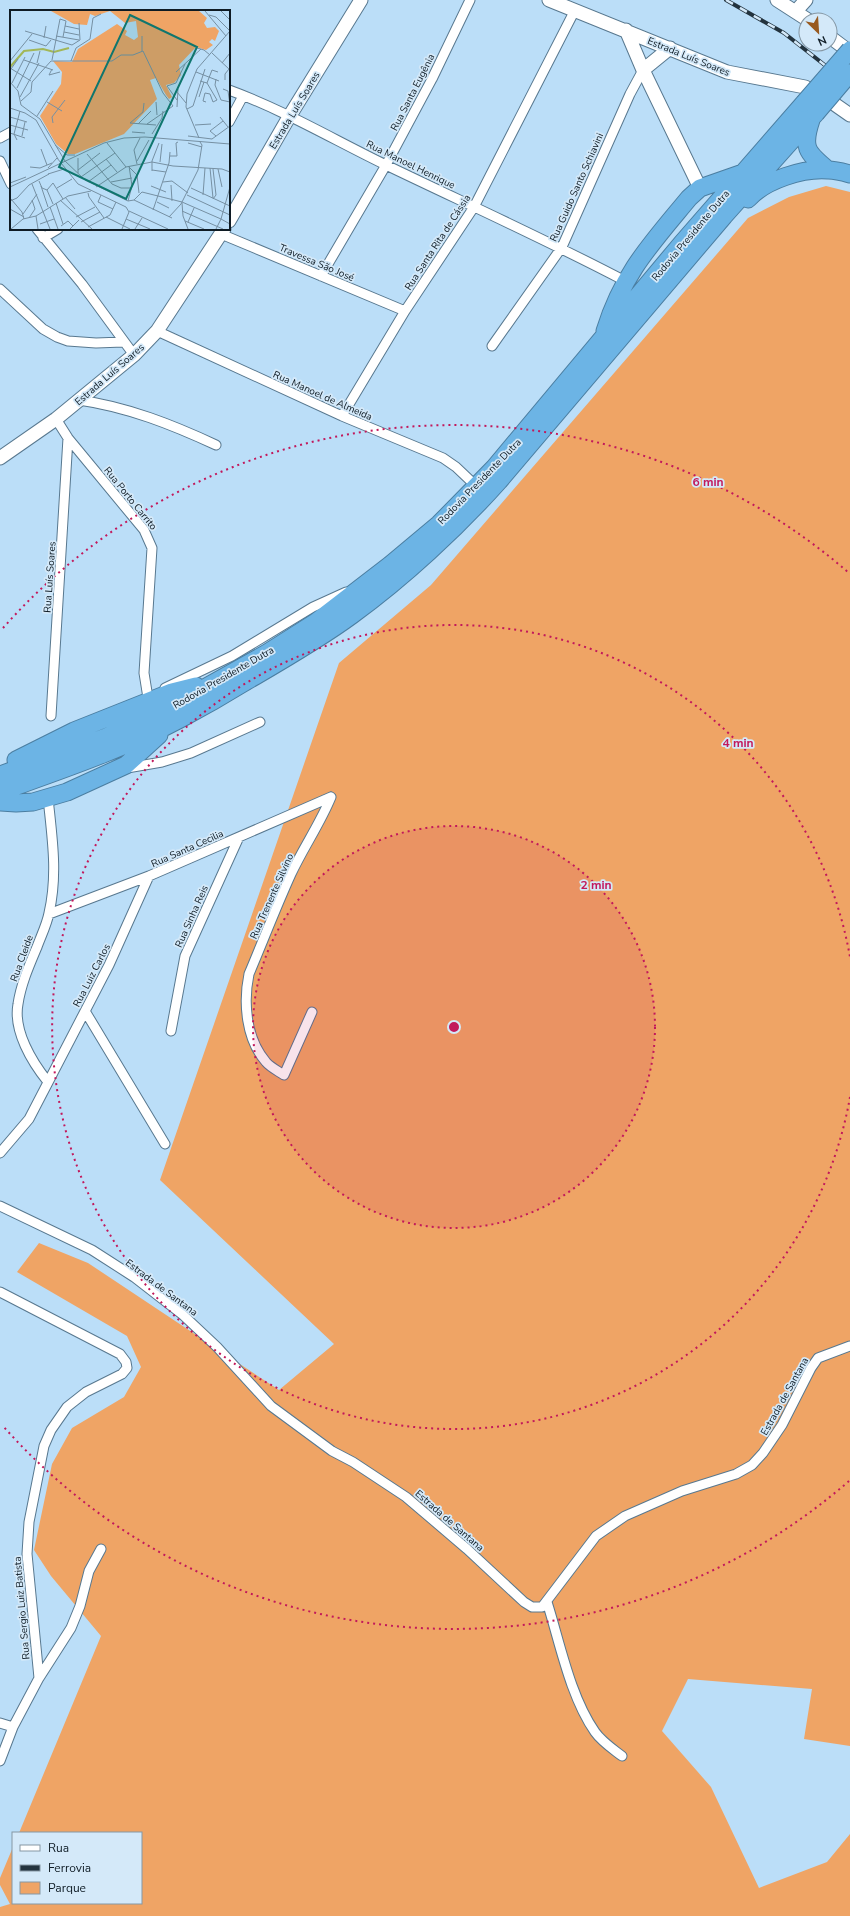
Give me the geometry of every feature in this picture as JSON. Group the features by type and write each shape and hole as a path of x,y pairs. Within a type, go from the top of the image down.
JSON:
{"highway":[{"name":"Rodovia Presidente Dutra","path":"0,792 95,757 181,719 305,646 353,615 394,582 465,518 500,481 757,178 811,111 850,51"},
{"name":"Rodovia Presidente Dutra","path":"0,775 106,737 167,709 267,653 316,622 390,565 439,524 523,434 742,173 811,111 850,73"},
{"path":"811,111 806,136 806,146 814,159 828,170"},
{"path":"595,370 640,324 750,196 767,185 794,174 828,170 850,174"},
{"path":"602,339 613,305 625,281 645,251 689,198 700,188 742,173"},
{"path":"0,802 16,803 48,798 119,769 130,763 154,739 231,697 296,658 305,646"},
{"path":"0,767 74,731 145,701 172,692 222,679"}],"main road":[{"name":"Estrada Luís Soares","path":"230,219 289,117 361,0"},
{"name":"Estrada Luís Soares","path":"549,0 737,74 805,87 820,94 850,115"},
{"path":"777,0 796,11 806,0"},
{"path":"626,30 643,70 700,188"},
{"path":"838,43 850,51"},
{"path":"643,70 670,48"},
{"name":"Estrada Luís Soares","path":"0,458 56,419 134,355 157,331 223,232"}],"street":[{"name":"Rua Santa Eugênia","path":"321,276 386,165 432,79 470,0"},
{"name":"Rua Santa Rita de Cássia","path":"342,416 405,311 474,207 575,10"},
{"name":"Rua Guido Santo Schiavini","path":"492,346 562,247 630,94 643,70"},
{"name":"Rua Manoel Henrique","path":"230,90 289,117 474,207 562,247 625,281"},
{"path":"230,120 243,96"},
{"path":"0,138 10,133"},
{"path":"0,161 10,182"},
{"path":"38,230 82,284 134,355"},
{"path":"43,238 56,230"},
{"name":"Travessa São José","path":"223,232 321,276 405,311"},
{"path":"0,289 43,329 57,337 68,341 89,343 123,342"},
{"name":"Rua Manoel de Almeida","path":"157,331 342,416 442,458 456,467 476,486"},
{"path":"79,400 99,403 176,426 216,445"},
{"name":"Rua Porto Carrito","path":"56,419 68,438 144,530 150,540 152,548 144,673 145,701"},
{"name":"Rua Luís Soares","path":"51,716 68,438"},
{"path":"145,701 232,656 328,599 344,592 358,590"},
{"path":"119,769 162,762 191,752 260,722"},
{"name":"Rua Santa Cecilia","path":"49,914 149,876 331,797"},
{"name":"Rua Trenente Silvino","path":"312,1012 284,1074 267,1063 253,1041 246,1008 249,974 291,874 331,797"},
{"name":"Rua Cleide","path":"48,798 55,866 49,914 23,983 17,1006 19,1026 27,1051 48,1082"},
{"name":"Rua Sinha Reis","path":"171,1031 185,956 239,837"},
{"name":"Rua Luiz Carlos","path":"48,1082 109,965 149,876"},
{"path":"85,1011 165,1144"},
{"path":"0,1153 29,1119 48,1082"},
{"name":"Estrada de Santana","path":"0,1206 92,1250 134,1276 183,1315 217,1347 271,1406 332,1451 353,1462 406,1497 467,1549 524,1602 537,1608 542,1607 548,1602 560,1582 596,1536 626,1516 682,1491 736,1474 752,1465 763,1453 782,1425 810,1368 818,1358 850,1346"},
{"name":"Rua Sergio Luiz Batista","path":"0,1292 120,1354 126,1362 127,1368 122,1374 86,1392 67,1407 51,1430 44,1446 31,1514 27,1554 39,1678"},
{"path":"0,1762 13,1727 39,1678 71,1628 80,1606 89,1571 101,1549"},
{"path":"548,1602 580,1703 595,1732 602,1741 622,1756"},
{"path":"0,1723 13,1727"}],"green space":[{"path":"826,186 850,192 850,1746 804,1739 812,1689 688,1679 662,1731 711,1787 759,1888 827,1862 850,1834 850,1916 0,1916 0,1907 10,1904 0,1885 0,1878 12,1849 12,1904 142,1904 142,1832 19,1832 101,1636 51,1576 34,1550 52,1464 72,1428 124,1397 141,1367 127,1336 17,1272 39,1243 88,1263 279,1390 334,1344 160,1180 339,663 431,585 748,218 789,197"}],"railway":[{"path":"726,0 784,33 850,85"}]}
